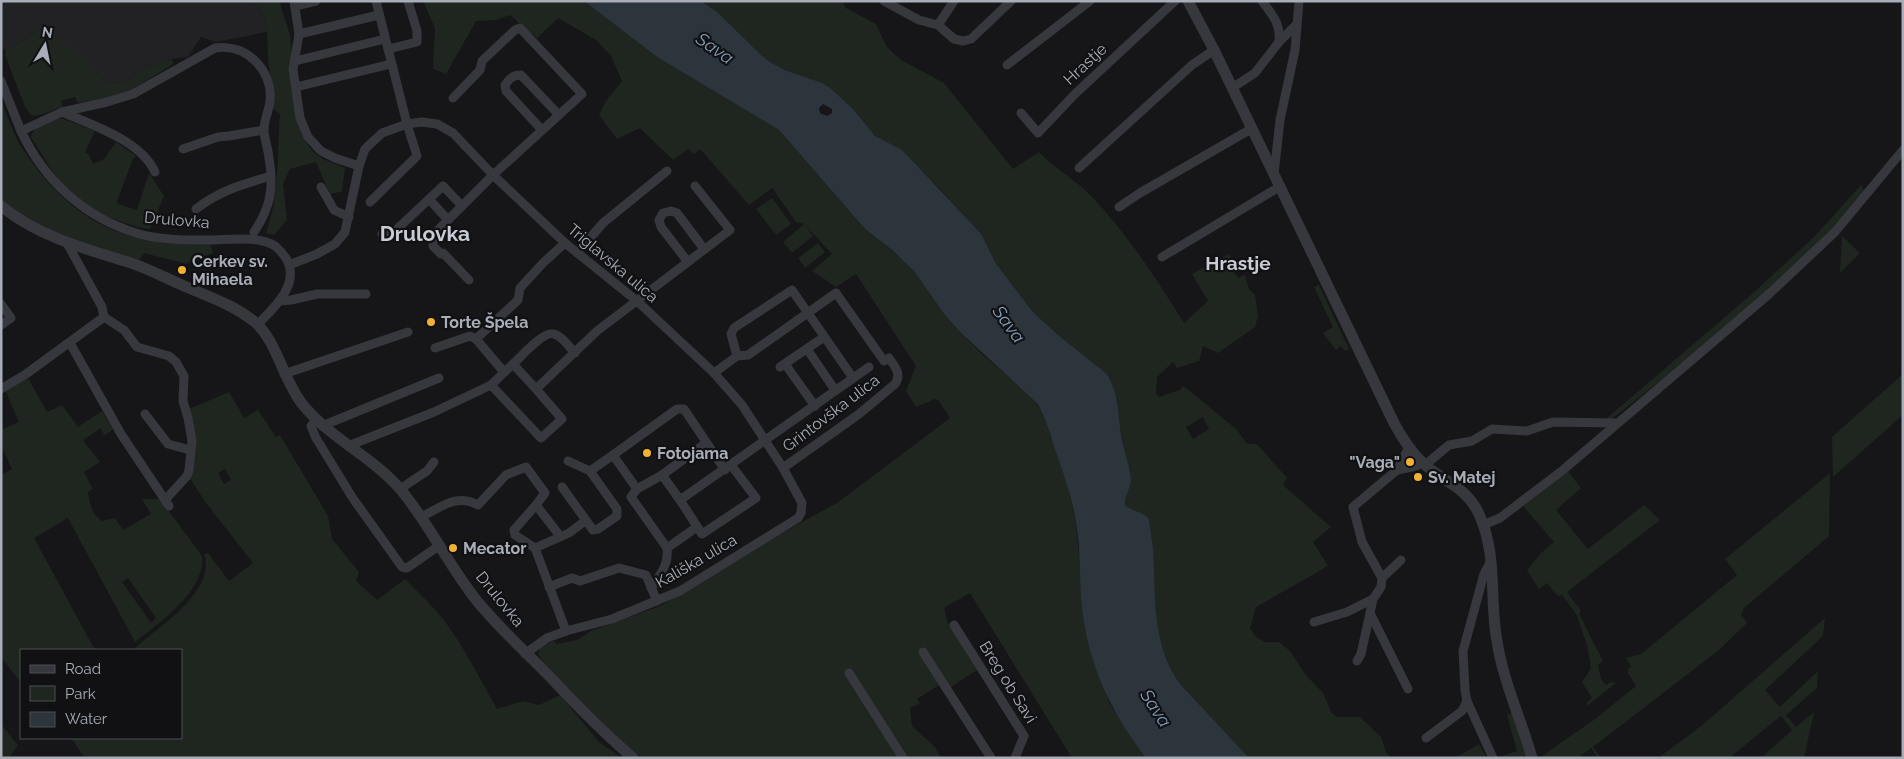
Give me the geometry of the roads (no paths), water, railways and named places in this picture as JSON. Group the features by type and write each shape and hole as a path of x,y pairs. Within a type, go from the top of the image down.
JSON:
{"street":[{"path":"257,325 278,301 288,286 289,265 317,254 335,244 345,232 359,166 321,151 308,137 300,118 293,69 299,34 294,4 316,1"},
{"path":"370,202 417,156 406,124 376,1"},
{"path":"388,49 417,42 417,31 408,1"},
{"path":"938,25 954,1"},
{"path":"886,2 919,20 938,25 954,39 963,41 971,39 1011,1"},
{"path":"1007,65 1090,1"},
{"name":"Hrastje","path":"1021,113 1038,133 1075,94 1175,1"},
{"path":"1188,1 1214,50 1276,182 1394,423 1409,447 1424,464 1461,490 1473,504 1483,525 1492,558 1492,592 1500,660 1532,758"},
{"path":"1262,1 1275,17 1280,32 1278,42"},
{"path":"1276,182 1280,120 1293,66 1299,1"},
{"path":"299,34 379,15"},
{"path":"1232,88 1255,73 1278,42 1296,25"},
{"path":"453,98 480,70 482,60 514,30 520,28 582,94 493,175 436,232 433,246 441,254 443,253 469,280"},
{"path":"295,61 385,39"},
{"path":"21,130 62,112 133,94 194,58 215,48 226,46 239,49 250,55 265,75 269,85 270,99 264,130 271,176 268,208 254,232"},
{"path":"1079,168 1192,65 1214,50"},
{"path":"296,87 391,64"},
{"path":"542,130 506,91 505,85 509,78 514,75 521,75 559,115"},
{"name":"Drulovka","path":"1,81 21,130 35,156 54,182 77,204 106,221 137,234 166,238 254,240 266,242 275,246 283,253 289,265"},
{"path":"62,112 112,134 139,151 150,162 155,172"},
{"name":"Triglavska ulica","path":"359,166 365,149 382,133 406,124 422,122 437,124 453,133 493,175 565,243 637,301 714,373"},
{"path":"1119,207 1140,192 1251,129"},
{"path":"182,149 218,137 264,130"},
{"path":"1483,525 1500,518 1563,470 1768,295 1835,232 1903,150"},
{"path":"578,252 603,223 667,171"},
{"name":"Drulovka","path":"196,209 211,197 236,186 271,176"},
{"path":"1162,258 1276,182"},
{"path":"382,234 396,230 443,186 462,206"},
{"path":"536,389 597,331 730,230 695,186"},
{"path":"321,187 334,210 349,217"},
{"path":"429,199 448,220"},
{"name":"Drulovka","path":"1,206 36,228 67,243 151,271 237,310 257,325 264,333 301,403 319,423 378,468 400,489 422,517 477,600 525,654 607,736 633,758"},
{"path":"688,262 661,227 659,220 663,213 671,211 676,213 704,249"},
{"path":"67,243 102,307 104,317 124,330 137,347 169,356 176,362 184,376 183,401 191,430 190,470 167,503 121,434 70,343"},
{"path":"476,339 518,300 520,288 565,243"},
{"name":"Grintovška ulica","path":"737,356 731,334 734,328 792,290 853,378"},
{"name":"Grintovška ulica","path":"714,373 737,356 748,355 836,293 884,361 889,358 898,371 898,379 895,384 859,414 783,468"},
{"path":"278,301 317,294 366,294"},
{"path":"1,304 11,318 1,325"},
{"path":"1,389 26,374 104,317"},
{"path":"284,374 408,332"},
{"path":"348,446 434,412 491,385 543,336 551,333 557,334 575,353"},
{"path":"435,348 470,336 476,339 504,372"},
{"name":"Grintovška ulica","path":"815,406 783,366 824,337"},
{"name":"Grintovška ulica","path":"807,349 835,390"},
{"path":"491,385 541,438 562,419 513,364"},
{"path":"680,500 869,367"},
{"name":"Kališka ulica","path":"525,654 547,638 612,619 680,591 798,518 801,513 802,503 783,468 742,405 714,373"},
{"path":"439,378 311,426 316,438 352,498 402,567 407,568 440,544"},
{"name":"Kališka ulica","path":"662,475 702,534 756,498 706,443 684,410 677,409 613,455 667,548 697,527"},
{"path":"145,414 168,444 190,450"},
{"path":"1397,470 1424,464 1449,445 1472,441 1492,429 1527,431 1539,425 1553,422 1617,422"},
{"path":"617,509 626,503 634,493 706,443"},
{"path":"1357,661 1373,599 1381,587 1382,578 1362,542 1354,507 1397,470 1409,447"},
{"path":"590,471 613,455"},
{"path":"562,487 593,530 598,529 617,516 617,509 590,471 568,461"},
{"path":"400,489 427,472 434,462"},
{"path":"422,517 458,499 478,505 506,475 526,467 545,493 514,530 515,535 535,548 566,631"},
{"path":"536,505 560,536"},
{"path":"535,548 569,533 585,521"},
{"path":"651,588 666,566 667,548"},
{"path":"1492,558 1484,574 1463,651 1467,701 1492,758"},
{"path":"1382,578 1401,560"},
{"path":"549,587 572,578 580,581 619,568 646,575 657,601"},
{"path":"1314,622 1347,612 1373,599"},
{"path":"1370,613 1408,688"},
{"name":"Breg ob Savi","path":"954,625 1024,736 1015,758"},
{"path":"923,652 991,758"},
{"path":"849,673 904,758"},
{"path":"1426,738 1462,711 1467,701"}],"water":[{"name":"Sava","path":"584,1 701,1 717,12 770,62 830,88 853,109 875,136 902,150 974,226 982,235 995,262 1032,311 1058,335 1106,373 1111,381 1116,397 1122,441 1129,465 1131,483 1125,505 1144,514 1149,519 1153,550 1155,603 1164,654 1171,670 1181,685 1249,758 1146,758 1116,713 1094,664 1083,617 1075,514 1049,431 1037,403 961,333 944,314 914,271 893,251 865,229 779,130 657,57","holes":["823,104 832,109 832,113 827,116 820,113 819,108"]}],"place":[{"name":"Cerkev sv. Mihaela","path":"182,270"},
{"name":"Torte Špela","path":"431,322"},
{"name":"Fotojama","path":"647,453"},
{"name":"\"Vaga\"","path":"1410,462"},
{"name":"Sv. Matej","path":"1418,477"},
{"name":"Mecator","path":"453,548"}],"district":[{"name":"Drulovka","path":"425,233"},
{"name":"Hrastje","path":"1238,263"}]}
